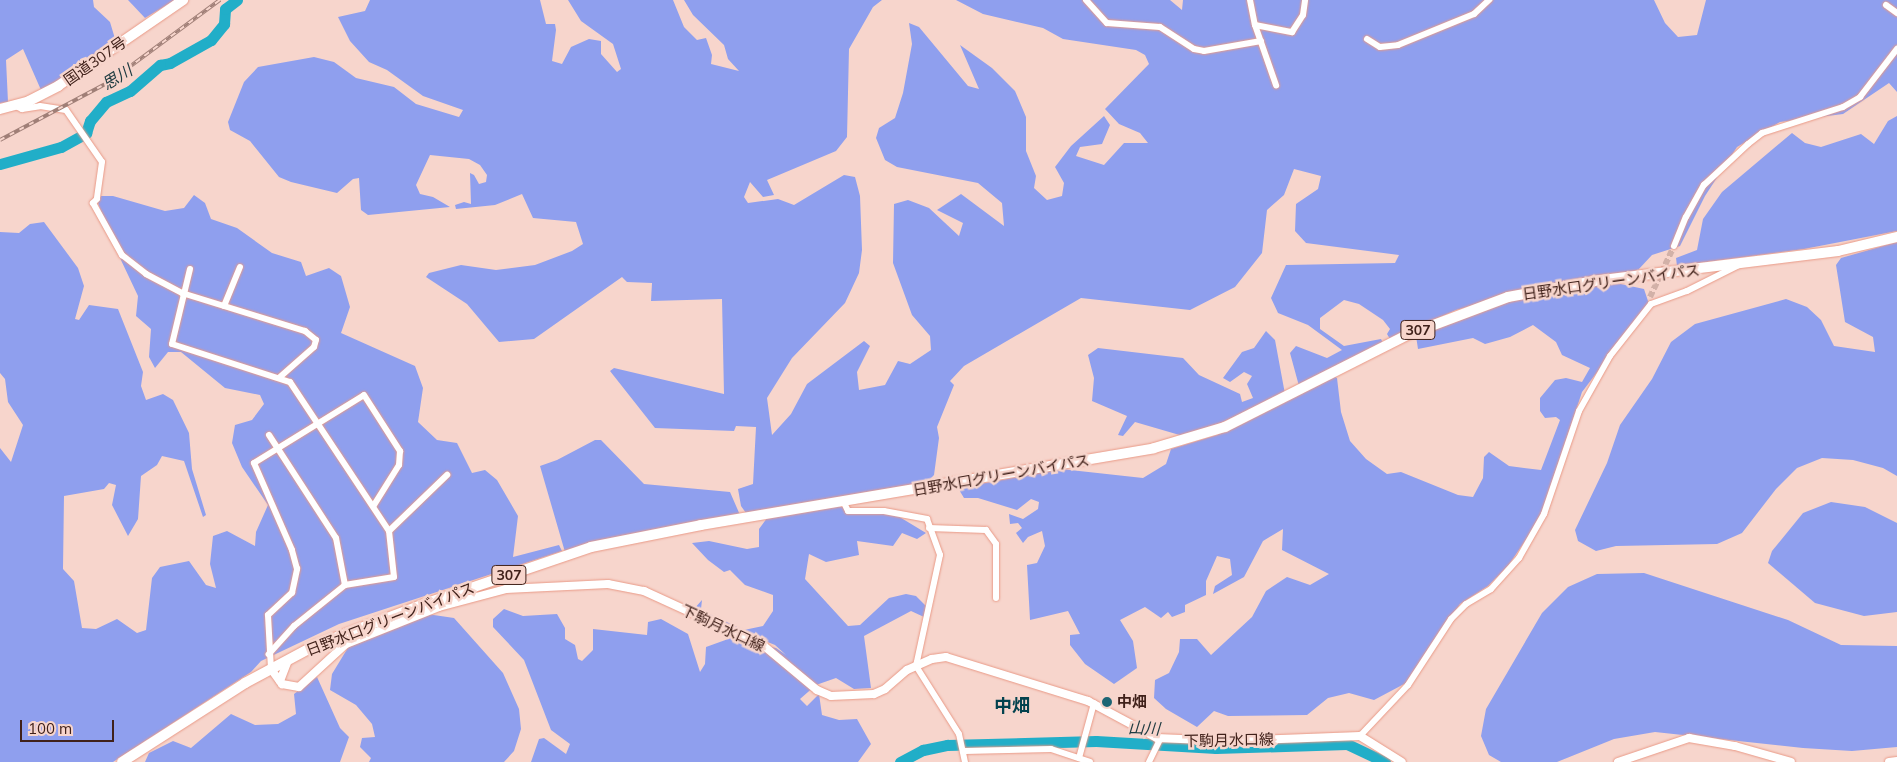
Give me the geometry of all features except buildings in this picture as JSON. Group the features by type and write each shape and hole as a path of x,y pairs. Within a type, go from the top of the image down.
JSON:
{"highway":[{"name":"国道307号","path":"0,109 58,86 183,0"},
{"name":"日野水口グリーンバイパス","path":"122,762 288,660 366,625 591,547 843,501 958,483 1154,448 1224,427 1407,335 1508,298 1594,281 1838,251 1897,237"}],"main road":[{"name":"下駒月水口線","path":"280,681 299,687 334,653 356,638 470,597 506,589 608,584 644,591 764,646 817,690 831,696 874,694 916,666 946,657 964,661 1094,703 1160,740 1228,741 1360,736"},
{"path":"280,681 288,660"},
{"path":"271,669 280,681"},
{"path":"1360,736 1402,762"},
{"path":"1618,762 1689,738 1735,746 1791,762"},
{"path":"1888,762 1897,761"}],"street":[{"path":"1086,0 1107,23 1160,27 1194,49 1204,50 1260,40"},
{"path":"1250,0 1255,24 1276,84"},
{"path":"1255,24 1292,32 1303,15 1305,0"},
{"path":"1367,39 1380,47 1398,45 1474,14 1490,0"},
{"path":"1886,6 1897,13"},
{"path":"1674,246 1686,217 1704,185 1748,144 1762,133 1843,107 1860,96 1897,49"},
{"path":"14,105 22,109 40,106 66,110 81,136 102,162 97,199 93,203 122,255 146,274 182,293 305,331 316,340 314,347 280,376"},
{"path":"1360,736 1408,685 1451,619 1466,604 1496,584 1519,558 1544,514 1579,411 1610,356 1651,300 1687,291 1742,264"},
{"path":"224,306 240,267"},
{"path":"190,269 182,293 172,344 280,376 290,382 374,505 389,531 394,577 345,585 294,626 269,654"},
{"path":"271,669 269,611 292,593 296,581 292,550 254,463 278,451 318,423 364,395 400,451 399,464 374,505"},
{"path":"269,435 336,538 345,585"},
{"path":"389,531 447,475"},
{"path":"843,501 848,511 914,515 927,519 940,555 916,666 962,740 965,750 965,762"},
{"path":"929,528 988,528 996,544 996,598"},
{"path":"1079,758 1094,703"},
{"path":"1149,762 1157,750 1160,740"},
{"path":"965,750 1034,748 1090,762"}],"shaded area":[{"path":"0,0 93,0 94,7 110,22 116,42 70,75 41,90 23,49 6,60 8,102 0,103"},
{"path":"128,0 175,0 145,18"},
{"path":"370,0 540,0 546,24 555,24 552,61 562,64 571,47 589,39 601,41 601,54 617,72 621,69 613,44 581,21 568,0 673,0 684,27 697,40 706,38 712,55 711,64 739,71 728,59 724,45 693,15 684,0 882,0 873,7 849,49 847,137 836,151 767,180 774,195 763,197 750,182 744,197 748,203 778,199 794,205 844,175 855,177 860,196 862,250 859,273 845,303 792,358 767,398 772,435 791,414 807,384 864,341 870,346 857,372 859,390 885,385 898,361 910,364 931,350 930,336 912,315 893,263 894,204 908,200 929,208 959,236 963,223 937,210 961,194 1004,226 1002,203 978,183 897,167 885,160 876,138 879,128 895,118 903,93 912,44 909,23 919,27 968,86 979,89 960,45 992,68 1015,91 1026,117 1026,151 1036,176 1034,188 1047,200 1062,196 1064,183 1055,167 1071,146 1104,116 1110,125 1102,144 1080,147 1076,156 1104,165 1124,143 1148,143 1140,133 1119,124 1105,109 1149,64 1145,55 1136,50 1063,39 1043,28 983,14 956,0 1170,0 1182,10 1183,0 1654,0 1665,23 1678,37 1697,35 1706,0 1897,0 1897,92 1889,83 1843,114 1780,122 1737,147 1705,196 1680,246 1652,255 1638,270 1530,289 1456,310 1390,339 1387,334 1390,329 1383,320 1359,304 1344,300 1320,318 1320,329 1344,346 1381,339 1383,343 1299,386 1290,353 1296,346 1327,358 1342,350 1308,325 1278,313 1271,298 1286,265 1395,263 1399,255 1306,243 1295,231 1296,204 1318,189 1321,176 1294,169 1284,195 1267,210 1262,253 1235,287 1190,310 1081,298 964,366 950,381 954,385 937,427 939,438 934,475 927,482 746,513 741,506 738,489 753,484 756,427 736,426 734,431 655,428 610,371 614,368 724,394 722,299 651,301 652,283 627,282 622,277 534,339 499,342 467,304 426,277 429,273 461,265 496,270 535,265 572,251 583,244 576,222 533,218 522,194 495,205 456,209 455,205 464,202 471,204 470,173 474,175 479,184 486,182 487,175 480,165 469,159 430,155 416,185 420,194 433,197 450,207 368,215 361,210 359,178 353,179 337,193 291,182 279,177 250,141 230,130 228,122 244,82 258,67 314,57 334,62 356,78 394,87 416,104 459,117 463,110 423,96 387,70 369,62 350,41 338,17 365,11"},
{"path":"1897,116 1897,231 1804,249 1677,266 1676,258 1697,250 1703,219 1722,192 1792,133 1805,143 1821,147 1861,134 1874,144 1888,121"},
{"path":"194,195 205,203 211,219 237,228 272,253 301,262 306,276 329,268 341,276 350,307 341,333 415,366 423,388 418,422 437,440 457,443 472,473 485,470 497,480 518,516 513,557 559,545 562,551 339,624 261,661 251,672 113,762 0,762 0,448 11,462 23,425 8,402 5,379 0,373 0,232 19,233 30,224 44,222 78,268 84,286 75,319 79,320 89,305 118,309 143,372 141,386 146,400 163,394 173,400 189,433 192,469 206,515 203,517 184,461 162,456 157,465 141,476 138,519 128,536 112,505 116,485 109,483 104,489 64,496 63,569 74,581 82,628 96,629 117,619 137,633 146,630 152,578 160,567 189,561 206,585 216,588 210,564 213,536 227,531 255,546 256,532 268,505 242,467 232,443 235,425 252,420 264,404 260,395 225,388 181,352 168,352 155,368 149,357 151,329 136,316 138,296 111,239 98,203 101,196 113,196 165,211 184,208"},
{"path":"1897,242 1897,476 1883,468 1853,460 1822,458 1797,468 1776,489 1742,533 1717,544 1616,546 1596,551 1578,541 1575,530 1607,463 1620,425 1652,379 1671,342 1695,324 1786,299 1807,307 1821,320 1834,346 1875,352 1873,337 1845,322 1836,265 1841,258"},
{"path":"1616,283 1644,289 1649,304 1582,392 1540,519 1508,566 1488,586 1460,604 1406,683 1374,700 1349,693 1328,698 1307,715 1228,716 1214,711 1197,727 1166,709 1154,698 1155,680 1169,673 1179,652 1180,639 1197,639 1211,655 1252,617 1266,591 1287,577 1310,585 1329,574 1282,550 1283,529 1263,541 1244,577 1213,594 1215,586 1232,575 1230,559 1217,556 1206,581 1206,595 1185,605 1185,612 1172,617 1168,612 1161,618 1145,607 1120,620 1133,641 1137,668 1114,684 1085,664 1070,645 1070,635 1080,634 1068,611 1030,620 1027,565 1037,563 1045,546 1042,531 1028,537 1023,543 1016,533 1022,528 1018,523 1010,524 1009,514 1023,519 1038,509 1039,502 1031,499 1017,510 978,498 964,498 958,488 1061,469 1143,478 1166,464 1171,449 1217,435 1333,376 1337,378 1341,412 1350,441 1366,459 1387,474 1401,472 1458,495 1473,497 1483,478 1484,457 1489,452 1509,466 1541,470 1560,420 1556,417 1545,418 1540,411 1540,398 1555,380 1566,378 1582,382 1590,368 1562,355 1556,342 1533,325 1510,337 1485,344 1473,338 1418,349 1416,336 1466,315 1515,300"},
{"path":"1266,331 1275,340 1285,394 1214,426 1183,436 1135,422 1123,436 1118,435 1127,416 1092,401 1094,378 1088,355 1098,348 1183,358 1199,375 1240,394 1242,402 1253,398 1247,384 1252,376 1244,372 1230,382 1223,378 1242,352 1254,348"},
{"path":"595,440 601,440 644,484 730,492 740,515 565,552 540,466 557,460"},
{"path":"1831,502 1865,507 1897,523 1897,612 1864,616 1815,603 1768,563 1772,551 1803,513"},
{"path":"829,505 893,513 926,533 917,539 902,533 893,546 857,541 859,555 826,562 809,554 805,579 848,626 860,625 889,598 906,594 916,596 926,606 924,617 911,611 864,636 871,688 854,689 836,678 816,685 800,699 807,706 819,694 822,715 839,720 857,719 871,744 858,762 531,762 539,739 544,738 566,754 570,744 551,730 524,660 493,627 493,619 504,609 523,616 557,614 565,628 565,639 575,645 578,659 582,661 593,650 593,629 647,635 648,622 661,619 688,634 700,672 705,664 706,647 731,638 776,648 786,655 775,645 695,612 694,609 702,600 701,609 705,612 744,630 763,626 773,611 773,595 745,585 730,570 724,572 708,560 692,543 709,541 747,549 759,547 759,529 767,518"},
{"path":"1644,573 1788,620 1841,645 1897,646 1897,747 1852,751 1803,748 1655,732 1614,739 1557,762 1501,762 1489,755 1481,736 1486,709 1542,613 1568,587 1597,574"},
{"path":"427,614 454,618 503,673 519,709 521,729 514,751 504,762 369,762 371,758 360,747 362,738 375,737 372,724 356,705 330,690 332,674 349,646"},
{"path":"317,677 340,728 349,737 340,762 145,762 149,753 173,741 191,748 231,714 255,725 278,724 296,714 294,694"}],"waterway":[{"name":"思川","path":"0,164 61,147 86,133 90,121 106,102 130,91 160,65 170,63 211,40 224,24 225,9 237,0"},
{"name":"山川","path":"900,762 923,750 947,745 1096,741 1216,748 1347,744 1385,762"}],"tunnel":[{"path":"1650,297 1674,246"}],"railway":[{"path":"0,140 109,82 220,0"}],"place":[{"name":"中畑","path":"1107,702"}],"district":[{"name":"中畑","path":"1012,706"}]}
